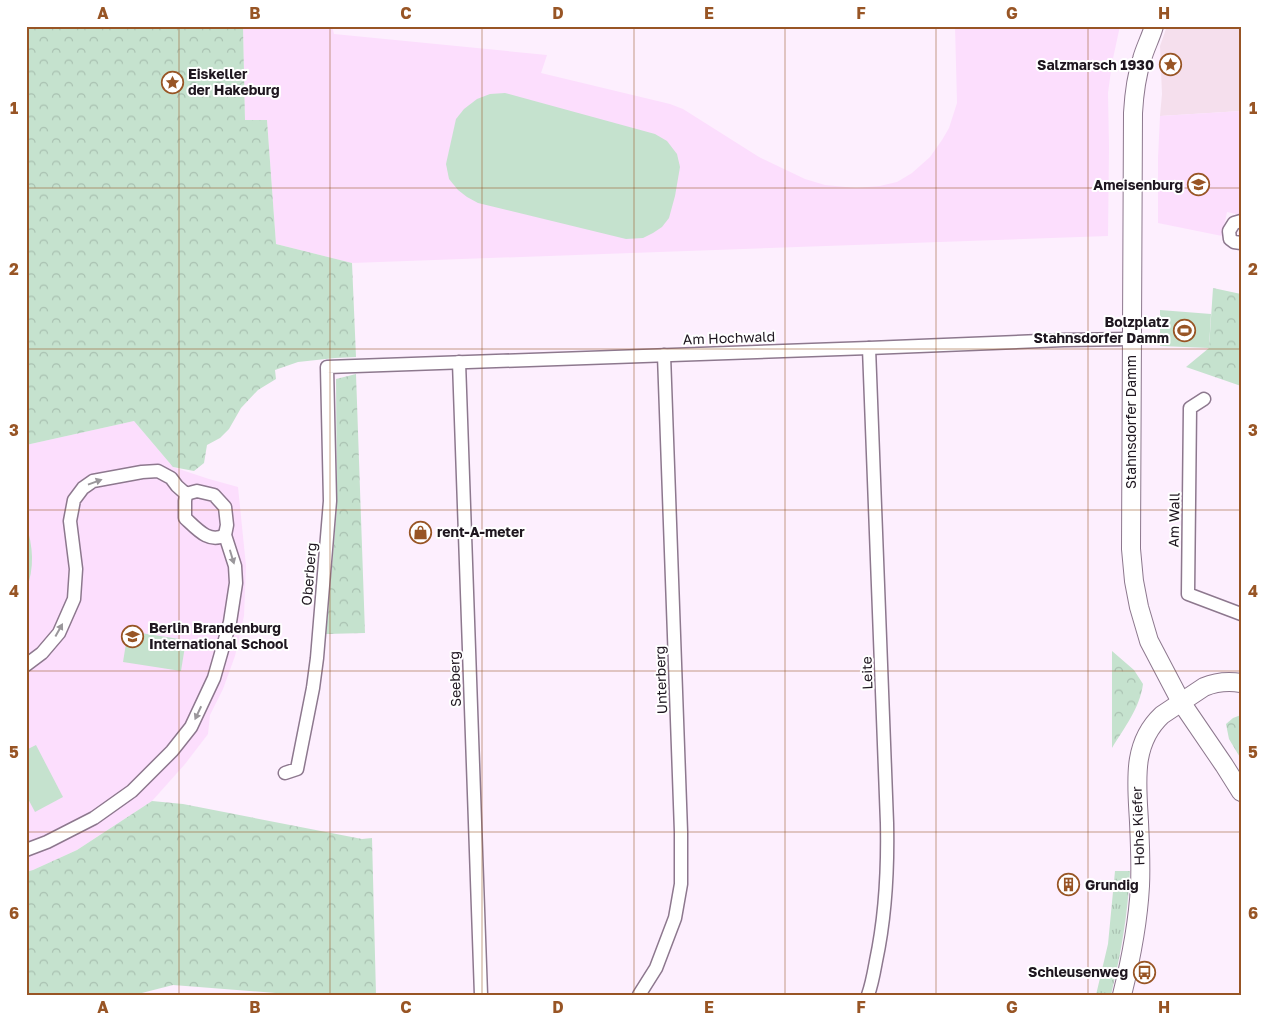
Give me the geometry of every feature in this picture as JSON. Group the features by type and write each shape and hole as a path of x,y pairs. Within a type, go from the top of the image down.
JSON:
{"street":[{"name":"Stahnsdorfer Damm","path":"1154,26 1142,59 1134,95 1131,339 1131,549 1134,582 1149,641 1181,702 1241,792"},
{"path":"1241,221 1234,223 1229,230 1230,239 1241,243"},
{"name":"Am Hochwald","path":"327,367 1131,339"},
{"name":"Leite","path":"868,995 883,924 888,869 869,348"},
{"name":"Unterberg","path":"639,995 656,968 665,945 675,918 681,884 681,832 664,355"},
{"name":"Seeberg","path":"459,362 481,995"},
{"name":"Oberberg","path":"285,774 297,768 317,658 330,501 327,367"},
{"name":"Am Wall","path":"1204,399 1190,408 1188,594 1241,614"},
{"path":"26,665 42,653 59,633 74,599 76,569 70,521 74,500 83,488 93,481 158,471 172,478 177,486 186,494"},
{"path":"26,850 47,842 94,818 132,791 158,766 191,727 214,678 226,641 234,602 235,566 226,535 225,507 214,495 197,491 186,494"},
{"path":"186,494 185,518 206,536 214,539 226,535"},
{"name":"Hohe Kiefer","path":"1122,995 1130,964 1140,888 1141,853 1136,780 1138,761 1145,738 1156,720 1204,687 1225,682 1241,683"}],"shaded area":[{"path":"243,26 332,26 334,34 547,55 541,73 670,104 683,109 759,157 805,179 825,185 856,188 897,182 912,173 930,157 942,140 949,128 957,103 955,26 1120,26 1108,93 1108,236 352,263 276,244 267,120 245,120"},
{"path":"1167,26 1241,26 1241,111 1160,116 1162,94 1160,46"},
{"name":"Ameisenburg","path":"1241,111 1241,215 1227,212 1222,236 1158,223 1160,116"},
{"name":"Berlin Brandenburg International School","path":"134,421 173,467 238,487 246,566 244,616 235,656 223,689 210,715 208,734 185,764 152,801 77,850 26,872 26,445"}],"green space":[{"path":"26,26 243,26 245,120 267,120 276,244 352,263 356,357 298,362 275,370 276,379 258,390 241,408 229,429 220,438 207,445 204,463 194,471 173,467 134,421 26,445"},
{"path":"505,93 655,134 667,141 677,154 680,167 669,218 662,227 643,238 626,239 478,203 458,190 449,179 446,164 456,119 464,109 477,99 490,94"},
{"path":"1213,288 1241,294 1241,386 1186,367 1209,348"},
{"name":"Bolzplatz Stahnsdorfer Damm","path":"1160,310 1211,314 1209,348 1160,346"},
{"path":"356,374 365,633 326,634 337,508 336,379"},
{"path":"26,524 30,540 32,565 26,590"},
{"path":"128,631 186,640 181,671 123,662"},
{"path":"1112,651 1134,670 1143,684 1135,710 1112,748"},
{"path":"1241,715 1241,759 1229,739 1226,724 1233,718"},
{"path":"36,745 63,797 35,812 26,795 26,750"},
{"path":"152,801 183,804 362,839 372,838 376,995 301,995 173,985 134,995 26,995 26,872 77,850"},
{"path":"1115,871 1130,871 1124,933 1111,995 1096,995 1108,944"}],"place":[{"name":"Salzmarsch 1930","path":"1170,65"},
{"name":"Eiskeller der Hakeburg","path":"172,82"},
{"name":"Ameisenburg","path":"1199,185"},
{"name":"Bolzplatz Stahnsdorfer Damm","path":"1185,330"},
{"name":"rent-A-meter","path":"421,532"},
{"name":"Berlin Brandenburg International School","path":"133,636"},
{"name":"Grundig","path":"1069,885"},
{"name":"Schleusenweg","path":"1144,972"}]}
